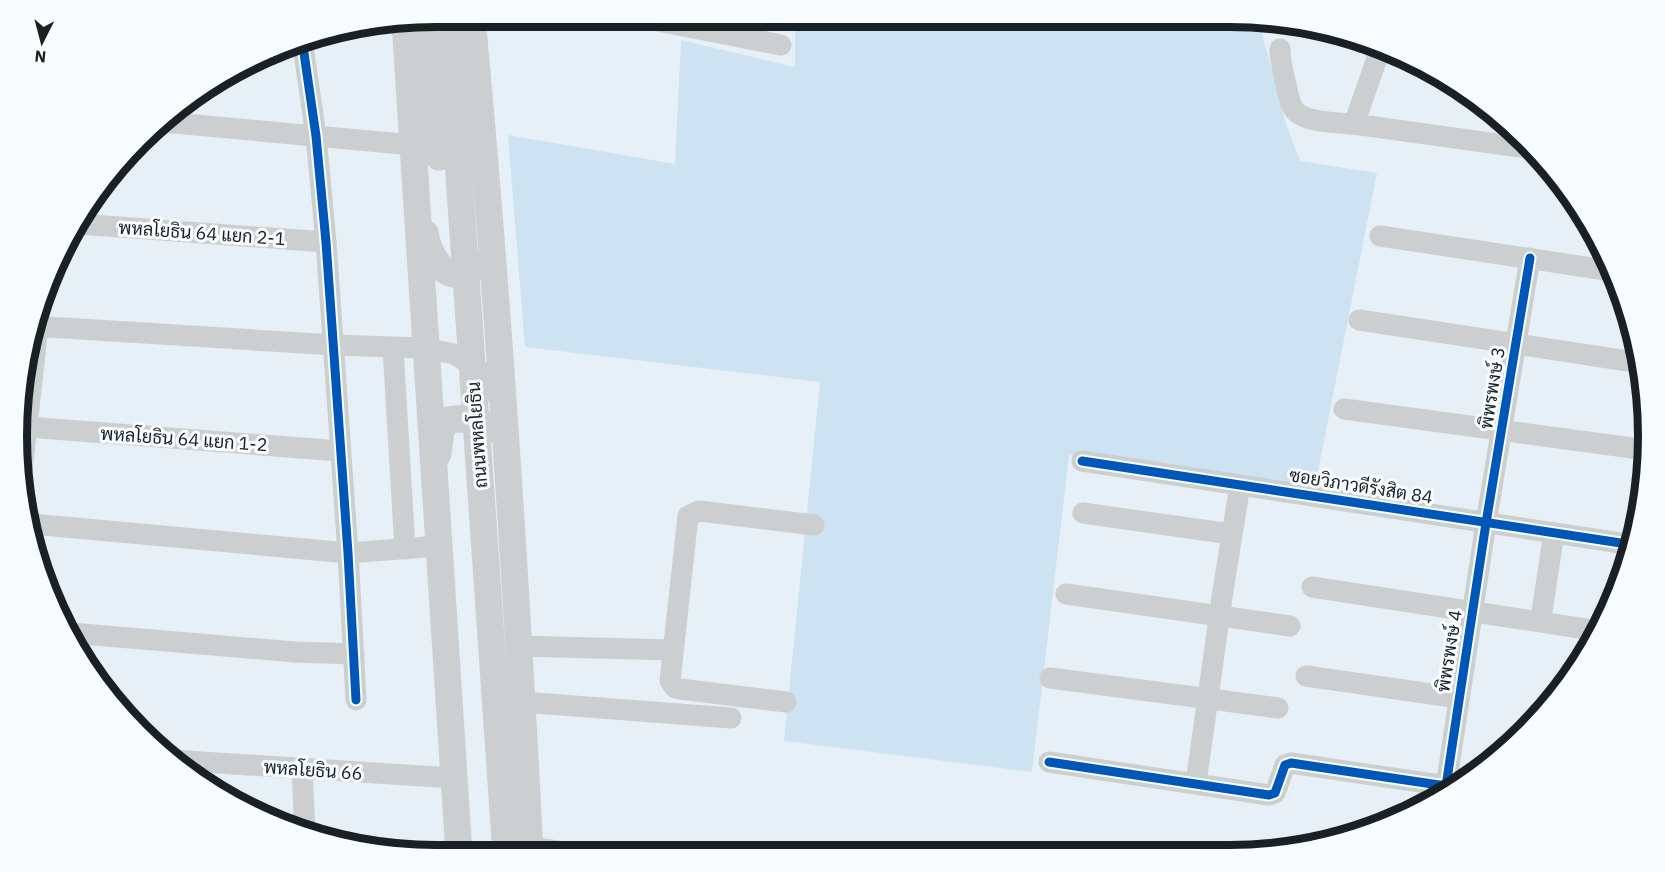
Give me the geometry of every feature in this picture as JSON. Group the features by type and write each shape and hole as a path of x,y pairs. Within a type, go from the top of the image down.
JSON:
{"main road":[{"name":"ถนนพหลโยธิน","path":"430,27 490,750 520,845"},
{"name":"ถนนพหลโยธิน","path":"449,27 490,750 488,845"},
{"name":"ถนนพหลโยธิน","path":"473,27 488,190 519,646 522,702 522,845"},
{"path":"405,28 458,845"},
{"path":"417,197 427,247 431,256 444,270 460,274 471,271 480,263 484,254 487,240 488,190"},
{"path":"436,497 441,430 448,420 467,418 486,424 499,439 509,498"}],"street":[{"path":"691,27 782,45"},
{"path":"756,27 756,39"},
{"path":"1280,49 1280,59 1293,110 1300,115 1325,122 1518,147"},
{"path":"304,50 316,136 326,242 356,700"},
{"path":"1354,124 1378,55"},
{"path":"173,123 412,145"},
{"name":"พหลโยธิน 64 แยก 2-1","path":"86,225 326,242"},
{"path":"1380,236 1603,270"},
{"name":"พิพรพงษ์ 3","path":"1486,523 1530,258"},
{"path":"1359,320 1631,361"},
{"path":"42,326 425,349 454,354 484,373 504,406"},
{"path":"393,348 405,549"},
{"path":"28,419 31,378"},
{"path":"1344,409 1638,449"},
{"name":"พหลโยธิน 64 แยก 1-2","path":"27,427 340,451"},
{"name":"ซอยวิภาวดีรังสิต 84","path":"1082,461 1624,543"},
{"path":"1196,783 1240,484"},
{"path":"786,702 675,688 670,681 688,516 699,511 814,525"},
{"path":"1083,513 1231,534"},
{"name":"พิพรพงษ์ 4","path":"1451,779 1459,698 1486,523"},
{"path":"37,524 348,553 439,546"},
{"path":"1542,611 1554,533"},
{"path":"1312,587 1589,629"},
{"path":"1066,594 1290,626"},
{"path":"78,634 354,654"},
{"path":"519,646 672,650"},
{"path":"1306,676 1459,698"},
{"path":"1050,678 1278,708"},
{"path":"522,702 731,717"},
{"name":"พหลโยธิน 66","path":"189,761 454,778"},
{"path":"1049,762 1269,795 1275,793 1285,765 1291,763 1442,785"},
{"path":"302,770 305,823"}],"shaded area":[{"path":"795,27 1261,28 1285,121 1300,161 1377,173 1315,486 1069,455 1032,772 784,741 820,382 525,347 508,135 675,164 681,40 795,67"}],"cycle path":[{"path":"304,50 316,136 326,242 356,700"},
{"path":"1447,782 1486,523 1530,258"},
{"path":"1082,461 1624,543"},
{"path":"1049,762 1269,795 1275,793 1285,765 1291,763 1441,785"}]}
